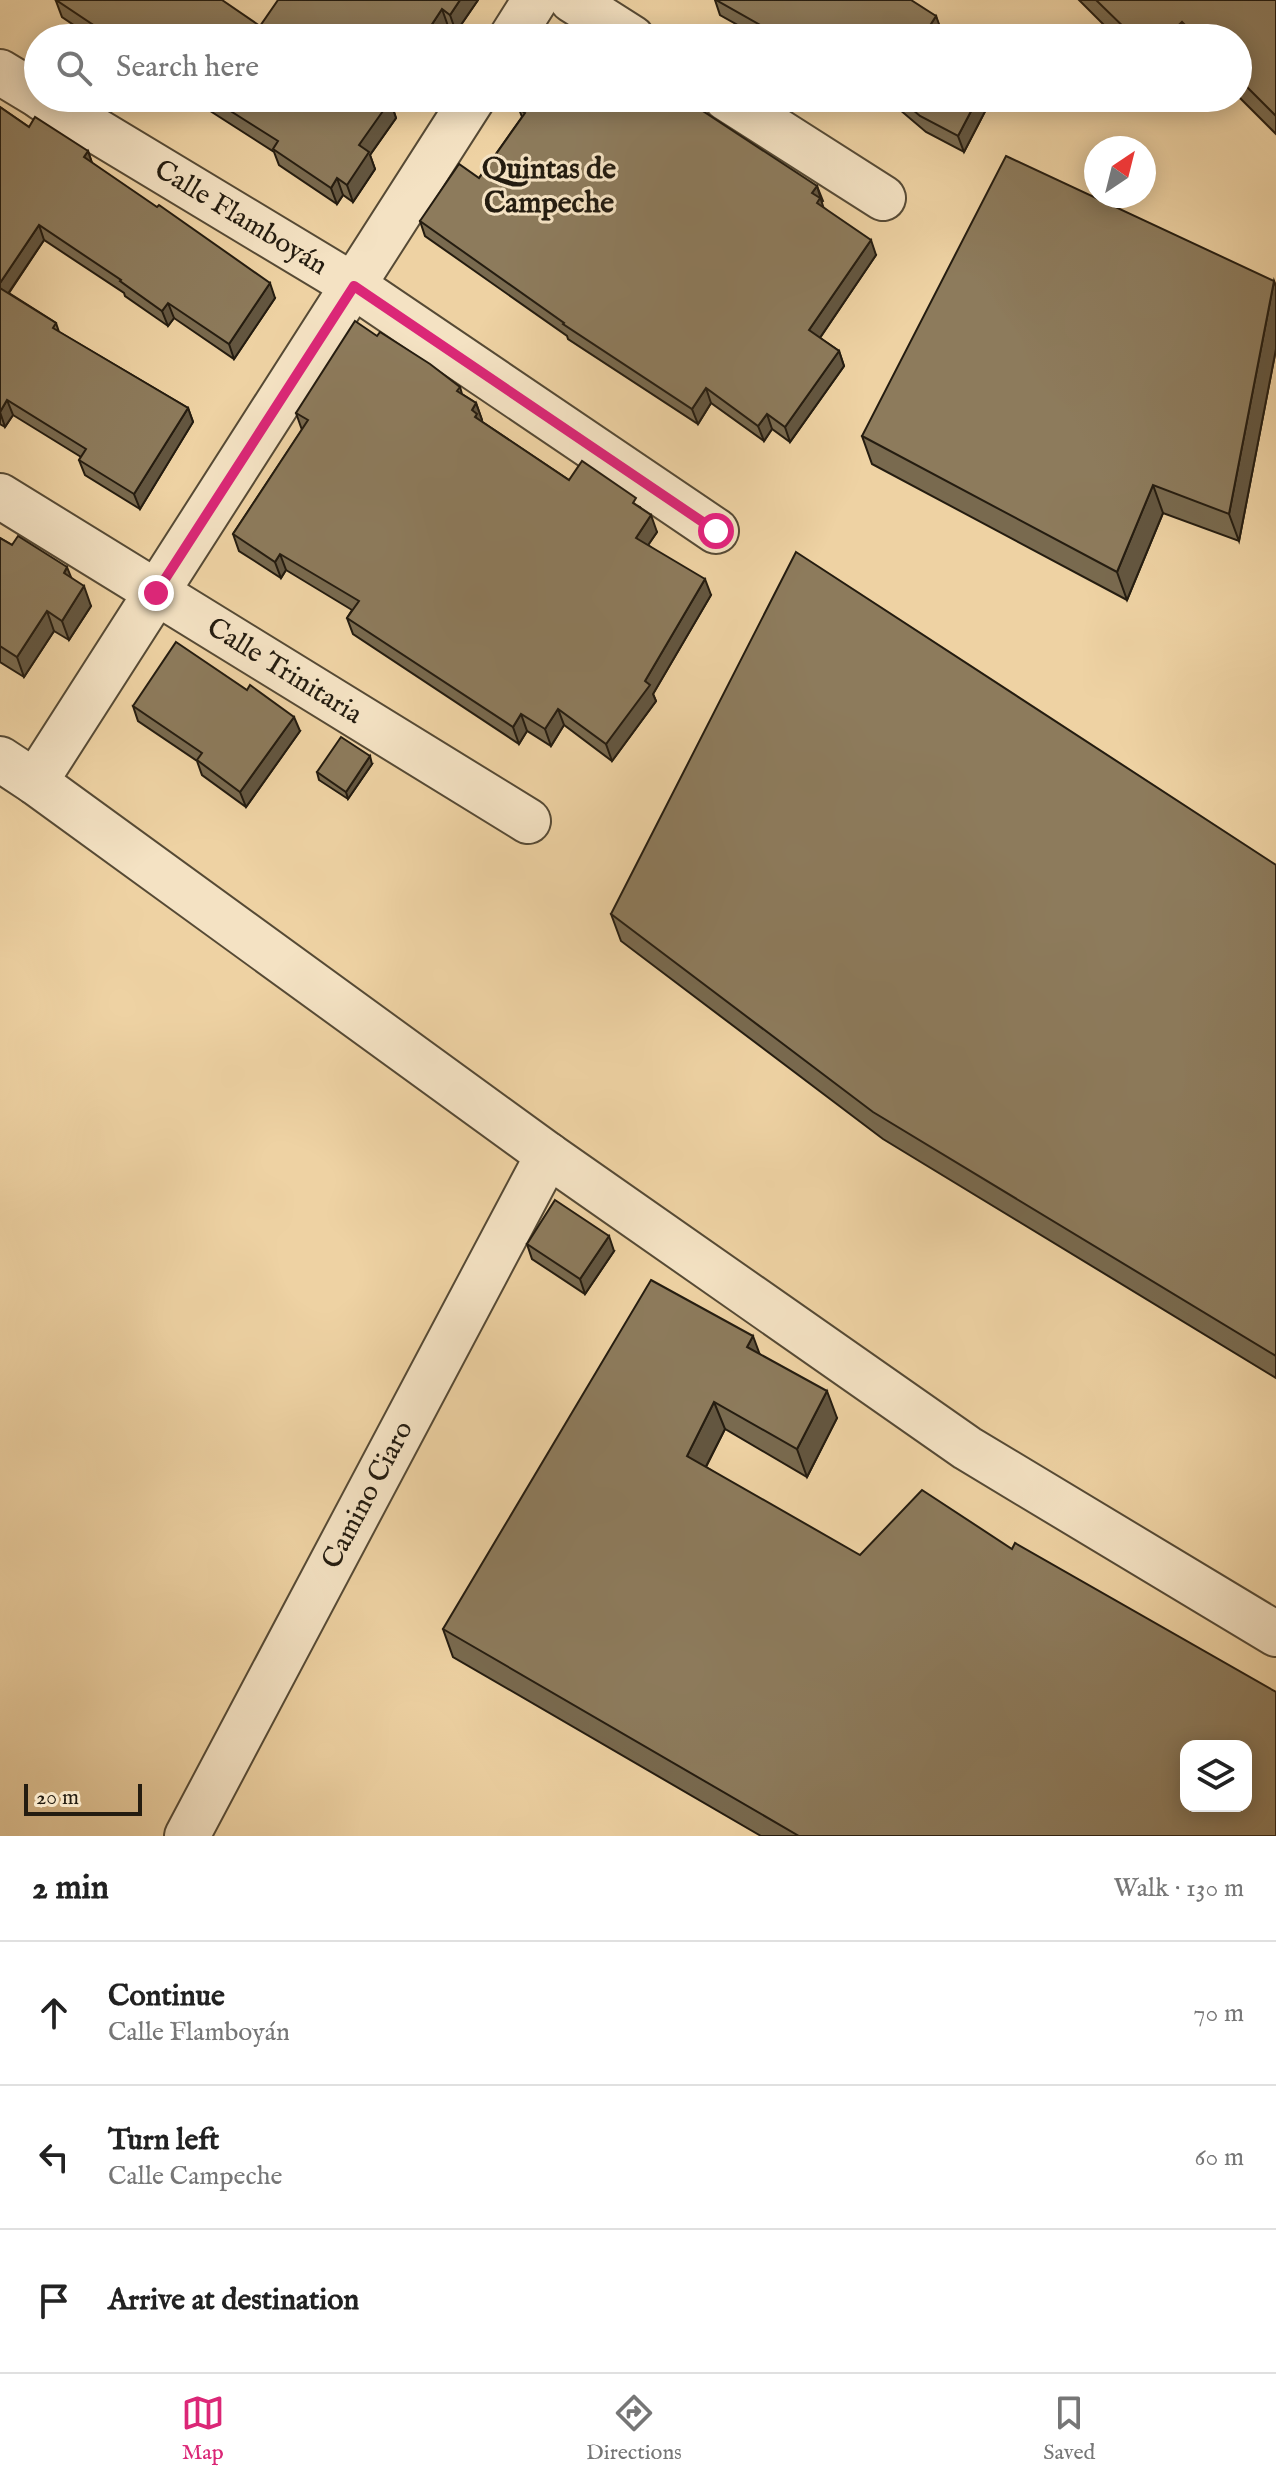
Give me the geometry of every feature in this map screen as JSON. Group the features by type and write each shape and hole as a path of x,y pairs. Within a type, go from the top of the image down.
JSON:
{"street":[{"path":"520,24 535,0"},
{"path":"572,0 610,24"},
{"name":"Calle Flamboyán","path":"0,72 24,87"},
{"name":"Calle Flamboyán","path":"65,112 354,286 716,531"},
{"path":"464,112 156,593 18,770 548,1155 967,1448 1276,1634"},
{"path":"748,112 883,198"},
{"name":"Calle Trinitaria","path":"0,496 528,821"},
{"name":"Camino Ciaro","path":"187,1836 548,1155"}],"building":[{"path":"56,0 222,0 257,24 92,24"},
{"path":"278,0 460,0 450,15 442,9 432,24 261,24"},
{"path":"716,0 911,0 936,16 931,24 758,24"},
{"path":"1096,0 1276,0 1276,116 1252,92 1252,24 1121,24"},
{"path":"0,107 29,127 35,117 88,151 84,157 270,283 229,344 168,303 162,311 39,225 0,283"},
{"path":"232,112 382,112 359,145 369,152 347,185 337,178 331,188 273,149 278,141"},
{"path":"704,112 817,186 812,193 820,198 817,203 871,240 809,330 839,351 785,427 767,414 758,426 706,388 692,409 563,324 420,221 459,164 479,178 525,113"},
{"path":"915,112 971,112 958,136"},
{"path":"1006,156 1084,192 1084,208 1117,208 1274,281 1229,514 1153,485 1117,572 862,436"},
{"path":"0,288 56,323 53,328 188,408 134,494 79,460 86,449 7,400 0,412"},
{"path":"355,321 377,336 380,332 430,364 460,387 457,391 476,403 472,410 477,414 475,417 569,480 582,461 636,498 633,503 651,515 636,538 705,579 645,681 650,685 606,744 558,709 545,729 521,714 513,727 347,618 359,601 280,554 275,562 233,534 308,420 296,413"},
{"path":"18,536 67,567 64,573 84,586 62,621 47,611 17,657 0,646 0,538 12,545"},
{"path":"796,552 1276,865 1276,1356 873,1112 611,914"},
{"path":"176,642 247,690 250,685 294,717 240,792 197,760 202,753 133,706"},
{"path":"341,737 370,756 346,792 317,772"},
{"path":"555,1200 609,1236 580,1279 527,1244"},
{"path":"651,1280 753,1336 747,1347 827,1391 797,1449 714,1402 687,1456 860,1555 922,1490 1012,1549 1015,1543 1276,1692 1276,1836 799,1836 443,1629"}],"district":[{"name":"Quintas de Campeche","path":"549,187"}],"route":[{"path":"156,593 354,286 716,531"}]}
